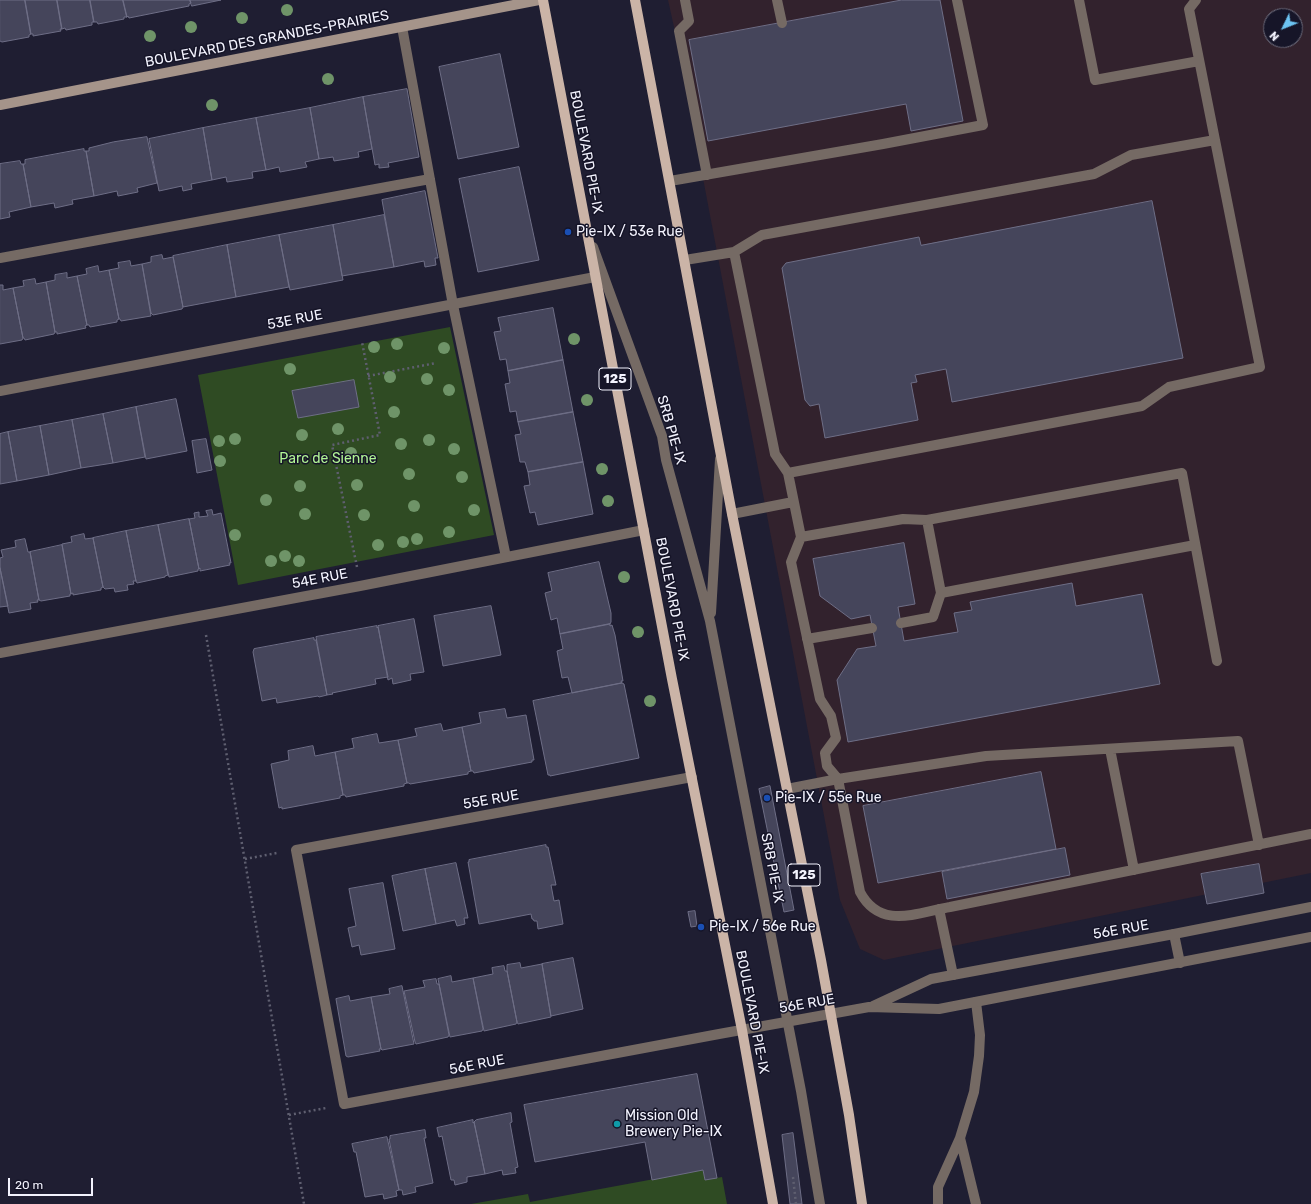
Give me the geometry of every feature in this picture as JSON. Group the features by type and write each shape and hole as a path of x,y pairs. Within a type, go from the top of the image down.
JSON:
{"main road":[{"name":"BOULEVARD DES GRANDES-PRAIRIES","path":"0,104 539,0"},
{"name":"BOULEVARD PIE-IX","path":"543,0 644,530 742,1030 773,1204"},
{"name":"125","path":"635,0 732,514 820,960 849,1115 862,1204"}],"street":[{"path":"685,0 689,21 679,31 707,175"},
{"path":"777,0 782,23"},
{"path":"670,181 983,125 957,0"},
{"path":"1079,0 1095,80 1200,61"},
{"path":"788,473 1142,406 1169,387 1260,367 1189,10 1196,0"},
{"path":"402,27 453,305 506,557"},
{"path":"685,260 734,252 762,235 1094,174 1131,155 1215,140"},
{"path":"0,258 430,179"},
{"name":"SRB PIE-IX","path":"586,228 662,436 666,460 710,621 788,1022 820,1204"},
{"path":"734,252 775,454 788,473 801,537 791,562 820,699 831,716 836,738 826,753 827,766 838,779 858,885 860,892 868,905 880,914 895,917 1311,834"},
{"name":"53E RUE","path":"0,391 453,305 595,276"},
{"name":"SRB PIE-IX","path":"710,621 720,449"},
{"path":"801,537 903,519 927,520 1182,473 1217,661"},
{"path":"732,514 793,502"},
{"path":"901,623 933,617 942,593 927,520"},
{"name":"54E RUE","path":"0,653 360,586 644,530"},
{"path":"942,593 1196,545"},
{"path":"807,639 872,628"},
{"path":"787,789 838,779 986,756 1238,742 1259,844"},
{"path":"1110,749 1134,870"},
{"name":"55E RUE","path":"296,850 692,777"},
{"path":"296,850 344,1104"},
{"name":"56E RUE","path":"869,1008 931,979 1311,907"},
{"path":"939,909 953,975"},
{"path":"1174,934 1180,963"},
{"name":"56E RUE","path":"344,1104 742,1030 869,1008 939,1008 976,1002 1311,937"},
{"path":"938,1204 938,1187 960,1138 974,1092 979,1056 980,1035 976,1002"},
{"path":"960,1138 976,1204"},
{"name":"SRB PIE-IX","path":"810,1143 814,1204"}],"path":[{"path":"358,322 380,435 332,445 360,586"},
{"path":"368,376 436,363"},
{"path":"202,615 304,1204"},
{"path":"244,859 296,850"},
{"path":"289,1115 344,1104"}],"shaded area":[{"path":"668,0 1311,0 1311,873 884,960 860,949 840,900"}],"green space":[{"name":"Parc de Sienne","path":"450,327 494,535 238,585 198,375"},
{"path":"703,1170 705,1180 722,1177 727,1204 471,1204 528,1194 530,1202"}],"building":[{"path":"0,0 25,0 31,34 29,37 2,42 0,41"},
{"path":"25,0 57,0 62,29 60,29 61,31 33,36 33,34 31,34"},
{"path":"57,0 90,0 94,22 92,22 92,25 66,30 65,28 62,29"},
{"path":"90,0 123,0 127,17 124,17 124,19 98,24 97,22 94,22"},
{"path":"123,0 190,0 191,3 189,6 129,18 128,16 127,17"},
{"path":"190,0 221,0 192,6"},
{"path":"902,0 940,0 963,121 911,131 906,104 708,141 689,40"},
{"path":"500,54 519,147 458,159 439,67"},
{"path":"407,89 419,157 388,163 389,167 379,168 379,164 375,165 363,97"},
{"path":"363,97 372,149 358,152 359,157 334,161 333,157 319,159 310,108"},
{"path":"310,108 319,159 305,162 307,167 280,172 279,167 266,170 256,118"},
{"path":"256,118 266,170 252,172 253,178 227,182 226,177 212,180 203,128"},
{"path":"203,128 212,180 191,184 192,189 183,191 182,186 159,191 149,139"},
{"path":"147,137 157,183 137,188 138,192 118,196 117,191 94,196 86,151 89,151 89,148 113,142"},
{"path":"84,149 84,151 86,151 94,196 72,200 73,204 55,208 54,203 31,207 23,164 25,164 25,160"},
{"path":"20,161 21,164 23,164 31,207 9,212 10,217 0,219 0,164"},
{"path":"519,167 539,260 478,272 459,179"},
{"path":"425,191 438,258 435,258 436,265 425,267 424,261 394,267 382,200"},
{"path":"1152,201 1183,358 952,402 946,369 915,375 917,382 911,383 918,420 825,438 819,404 810,406 805,400 782,268 786,263 919,237 921,245"},
{"path":"384,215 394,267 342,276 333,225"},
{"path":"333,225 343,280 290,290 279,235"},
{"path":"279,235 289,287 236,297 227,245"},
{"path":"227,245 236,297 183,307 173,256"},
{"path":"162,255 163,259 173,257 183,307 182,309 153,315 151,313 142,264 151,262 151,257"},
{"path":"130,261 131,266 142,264 151,316 121,321 119,319 109,270 119,268 118,263"},
{"path":"98,266 99,272 109,270 119,319 117,322 90,327 87,325 77,276 87,274 86,269"},
{"path":"67,273 67,278 77,276 87,325 85,326 86,328 57,334 57,332 55,332 46,282 55,280 55,275"},
{"path":"35,279 36,284 46,282 55,332 54,334 25,340 23,338 13,288 24,286 23,281"},
{"path":"0,285 3,285 3,290 13,288 23,338 22,340 0,344"},
{"path":"553,308 563,360 508,371 506,359 500,360 494,332 501,331 498,318"},
{"path":"563,360 573,412 518,422 516,411 510,412 505,384 510,383 508,371"},
{"path":"354,380 359,407 298,418 292,391"},
{"path":"176,399 187,451 146,459 136,407"},
{"path":"136,407 145,457 113,463 103,414"},
{"path":"573,412 583,462 528,472 525,462 520,462 515,435 521,434 518,422"},
{"path":"103,414 113,463 81,468 72,420"},
{"path":"72,420 81,468 49,475 40,426"},
{"path":"40,426 49,475 17,481 8,432"},
{"path":"8,432 17,481 0,484 0,434"},
{"path":"206,439 212,470 197,473 192,441"},
{"path":"583,462 593,514 538,525 535,512 530,513 524,486 530,485 528,472"},
{"path":"212,510 213,515 221,513 231,563 229,563 230,565 200,571 189,519 195,518 194,513 199,512 199,517 208,516 206,511"},
{"path":"189,519 199,569 198,571 169,577 158,525"},
{"path":"158,525 168,575 137,583 126,531"},
{"path":"126,531 136,581 133,581 134,584 127,585 128,590 115,592 114,588 105,589 103,587 93,538"},
{"path":"84,534 85,539 93,538 103,587 101,590 73,595 73,593 71,594 62,544 72,542 71,537"},
{"path":"25,539 28,552 30,552 39,600 37,600 38,602 30,603 31,609 9,613 0,568 0,558 3,557 1,550 16,547 15,541"},
{"path":"904,543 915,604 898,607 904,641 958,632 954,613 972,610 970,602 1072,583 1076,606 1142,594 1160,684 848,742 837,680 857,649 876,646 870,615 851,619 820,596 813,559"},
{"path":"62,545 71,594 70,596 41,601 39,600 30,552"},
{"path":"599,562 611,613 610,624 560,634 557,618 551,620 545,593 552,591 548,573"},
{"path":"0,568 8,606 0,607"},
{"path":"491,606 501,655 443,666 434,616"},
{"path":"414,619 424,672 410,674 411,680 393,684 392,678 388,680 378,626"},
{"path":"610,624 610,626 612,625 615,635 623,681 621,681 622,683 572,693 568,677 562,678 557,651 563,649 560,634"},
{"path":"377,626 388,677 375,679 376,684 327,695 316,637"},
{"path":"314,638 314,640 316,640 327,695 277,703 276,698 262,701 253,652 254,649"},
{"path":"622,683 624,684 639,758 550,776 548,775 533,701"},
{"path":"505,709 507,718 526,715 534,760 532,760 532,762 474,773 471,771 462,727 481,723 479,713"},
{"path":"441,724 443,731 462,727 471,771 468,772 468,774 410,784 407,783 398,740 417,736 415,729"},
{"path":"377,734 379,743 398,740 407,783 404,784 404,786 346,797 343,795 335,752 354,748 352,739"},
{"path":"313,746 315,756 335,752 343,795 340,796 340,798 282,809 282,807 279,808 271,764 289,760 288,751"},
{"path":"1041,772 1056,849 878,883 863,806"},
{"path":"770,786 794,910 784,912 759,789"},
{"path":"546,845 546,847 548,847 556,885 551,885 554,901 559,900 563,924 538,929 537,921 532,919 531,914 479,924 468,862 469,860"},
{"path":"1065,848 1070,875 947,899 942,872"},
{"path":"456,863 468,918 464,918 465,924 457,926 455,920 436,924 425,869"},
{"path":"1259,864 1264,893 1207,904 1201,874"},
{"path":"425,869 436,924 403,931 392,876"},
{"path":"383,883 395,949 361,955 359,945 352,947 348,928 356,926 349,889"},
{"path":"695,911 697,926 691,927 688,912"},
{"path":"573,958 583,1009 551,1016 542,964"},
{"path":"520,963 521,968 542,964 551,1017 518,1024 507,965"},
{"path":"504,966 505,971 507,971 517,1022 516,1024 484,1031 473,978 493,974 492,968"},
{"path":"451,976 452,982 473,978 483,1029 482,1031 450,1037 438,979"},
{"path":"436,979 437,984 439,984 449,1035 448,1037 416,1044 404,991 425,987 423,981"},
{"path":"402,986 414,1044 382,1050 371,997 390,994 389,989"},
{"path":"349,996 350,1001 371,997 381,1049 379,1049 380,1051 348,1057 346,1056 336,999"},
{"name":"Mission Old Brewery Pie-IX","path":"697,1074 717,1178 705,1180 703,1170 652,1180 645,1142 535,1162 524,1105"},
{"path":"511,1113 512,1122 510,1123 518,1167 515,1168 516,1173 503,1175 502,1170 485,1174 474,1122 476,1120"},
{"path":"473,1120 485,1174 467,1177 467,1182 455,1185 454,1180 451,1180 442,1136 439,1137 437,1128"},
{"path":"425,1130 426,1138 424,1138 433,1183 415,1187 416,1192 403,1195 402,1190 399,1190 389,1139 390,1136"},
{"path":"793,1133 802,1204 790,1204 782,1135"},
{"path":"387,1137 399,1190 396,1191 397,1196 384,1199 383,1194 365,1197 356,1152 354,1152 352,1144"}],"place":[{"name":"Pie-IX / 53e Rue","path":"568,232"},
{"name":"Pie-IX / 55e Rue","path":"767,798"},
{"name":"Pie-IX / 56e Rue","path":"701,927"},
{"name":"Mission Old Brewery Pie-IX","path":"617,1124"}]}
